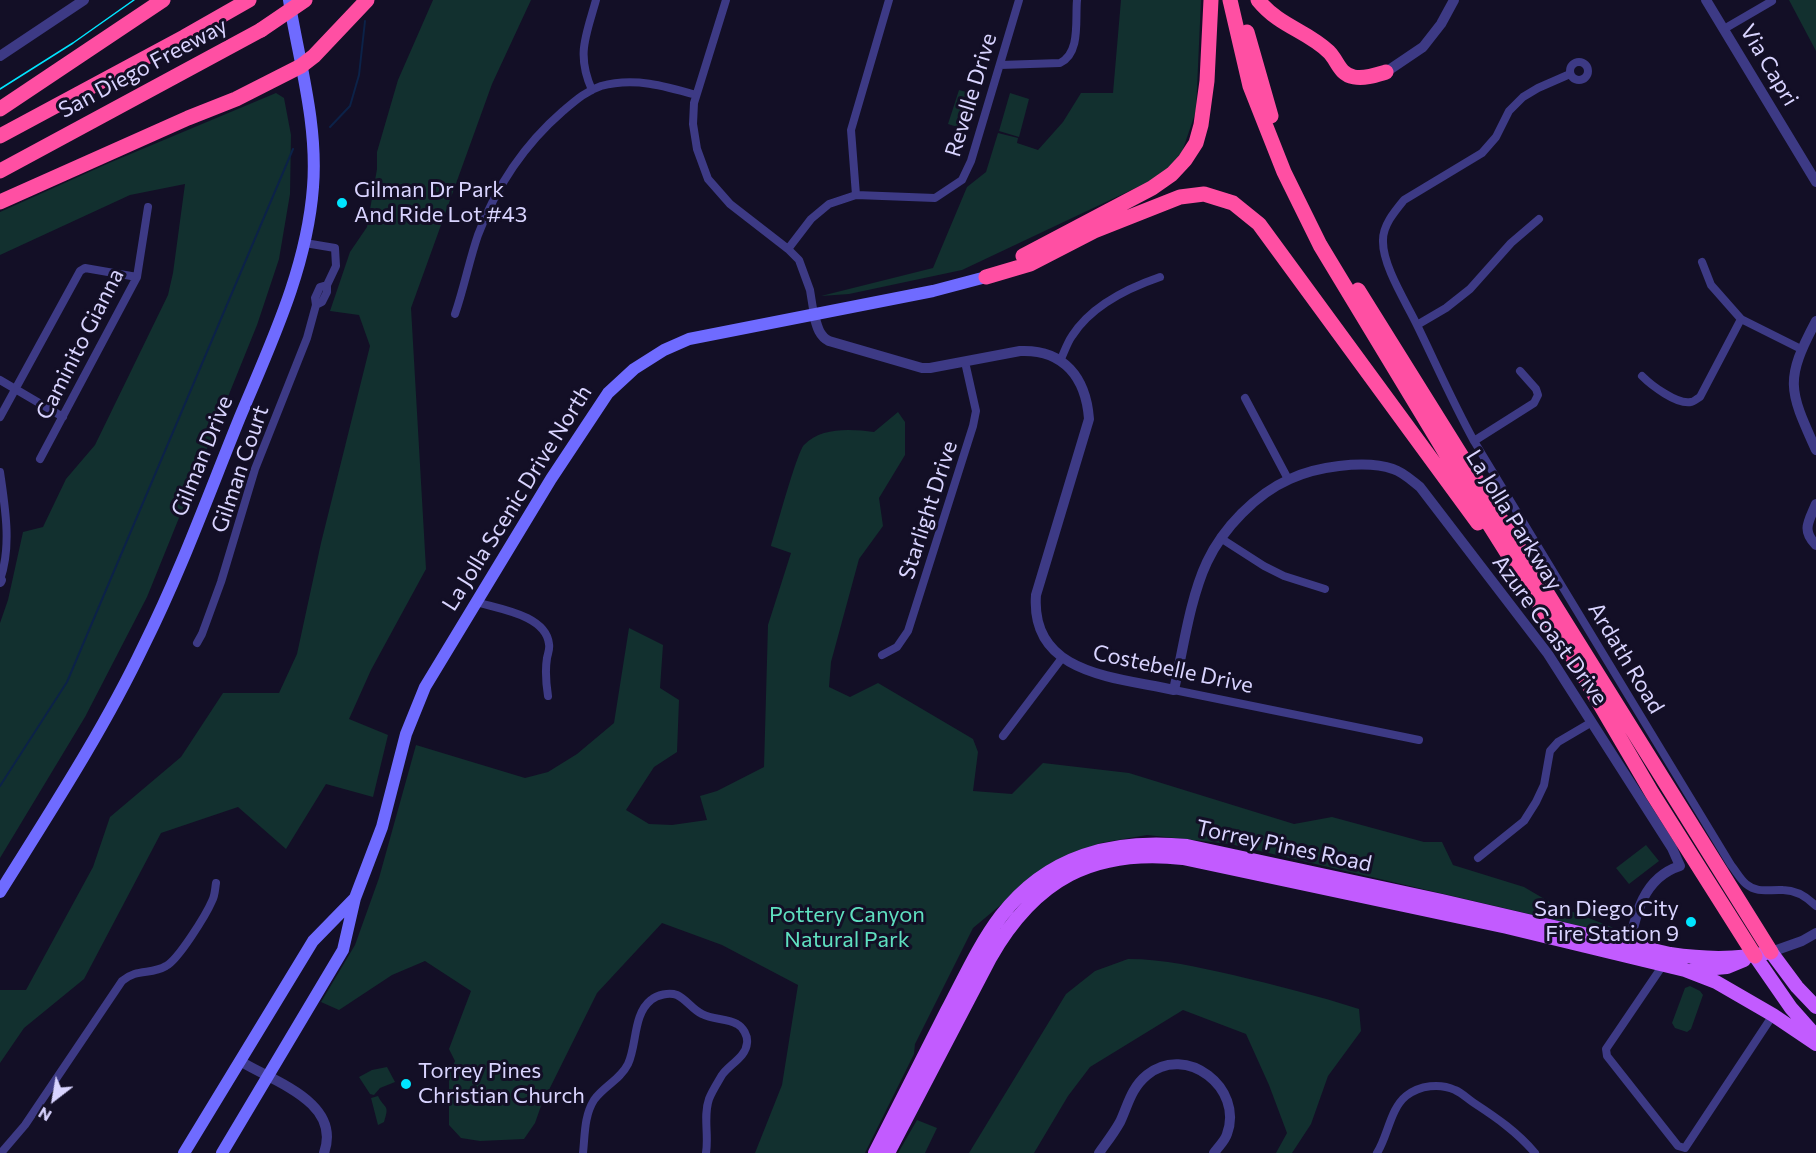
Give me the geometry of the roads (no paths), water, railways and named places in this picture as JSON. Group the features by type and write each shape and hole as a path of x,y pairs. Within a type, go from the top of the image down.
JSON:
{"highway":[{"path":"0,110 163,0"},
{"name":"San Diego Freeway","path":"0,136 249,0"},
{"name":"San Diego Freeway","path":"0,171 261,30 305,0"},
{"path":"0,202 236,99 301,66 314,56 367,0"},
{"path":"987,277 1152,188 1172,174 1185,160 1196,142 1201,125 1207,81 1211,0"},
{"name":"La Jolla Parkway","path":"1230,0 1250,86 1284,172 1320,244 1558,634 1652,793 1755,956"},
{"name":"La Jolla Parkway","path":"1240,0 1247,36 1273,120 1286,155 1321,226 1542,586 1771,952"},
{"path":"1258,0 1269,14 1328,51 1341,70 1348,75 1363,78 1386,72"},
{"path":"987,277 1030,264 1094,231 1180,197 1204,194 1233,202 1259,224 1558,634"},
{"path":"1683,810 1700,831 1713,836"}],"main road":[{"name":"Gilman Drive","path":"0,892 95,735 146,643 274,335 296,276 312,203 314,158 310,117 289,0"},
{"name":"La Jolla Scenic Drive North","path":"222,1153 343,950 355,898 382,827 416,706 424,687 551,479 608,393 634,369 664,350 689,339 954,286 987,277"},
{"name":"Torrey Pines Road","path":"875,1153 974,959 1000,917 1014,900 1043,875 1069,861 1096,851 1141,844 1187,846 1442,901 1628,950 1716,982 1773,1015 1816,1044"},
{"name":"Torrey Pines Road","path":"888,1153 1003,935 1021,911 1056,883 1073,873 1105,861 1138,855 1183,858 1507,927 1628,950 1694,957 1755,956 1771,952"},
{"name":"La Jolla Scenic Drive North","path":"184,1153 313,941 355,898"},
{"path":"1771,952 1797,987 1816,1007"},
{"path":"1685,970 1727,967 1755,956"},
{"name":"La Jolla Parkway","path":"1755,956 1791,1008 1816,1036"}],"street":[{"path":"0,56 84,0"},
{"path":"592,90 582,56 596,0"},
{"path":"726,0 696,95 693,124 696,148 708,179 730,204 789,249 804,270 817,328 823,338 922,368 965,363 1020,351 1035,351 1060,361 1072,336 1082,323 1107,302 1139,284 1160,277"},
{"path":"856,195 851,130 889,0"},
{"name":"Revelle Drive","path":"789,249 811,219 829,204 856,195 935,198 962,180 971,161 1019,0"},
{"path":"1000,65 1060,63 1068,59 1074,49 1077,0"},
{"path":"1386,72 1423,46 1441,24 1454,0"},
{"name":"Via Capri","path":"1706,0 1816,182"},
{"path":"1724,29 1772,1"},
{"name":"Ardath Road","path":"1570,74 1538,87 1522,97 1509,111 1496,137 1482,153 1404,200 1385,228 1382,240 1388,265 1450,398 1474,441 1713,836 1745,883 1754,889 1764,891 1793,891 1803,895 1816,906"},
{"path":"455,314 479,234 499,191 526,147 543,128 585,93 603,86 627,82 659,84 696,95"},
{"name":"Caminito Gianna","path":"40,459 137,277 148,207"},
{"path":"1417,325 1446,308 1470,289 1511,243 1539,219"},
{"name":"Gilman Court","path":"197,643 221,582 255,469 303,347 316,305 315,298 320,287 327,285 336,266 335,248 305,243"},
{"path":"1702,262 1711,285 1741,319 1801,349"},
{"path":"0,417 80,271 85,268 137,277"},
{"path":"1642,376 1654,388 1684,402 1693,402 1700,397 1741,319"},
{"path":"1816,321 1801,349 1793,381 1798,410 1816,450"},
{"name":"Costebelle Drive","path":"1060,361 1076,376 1083,388 1088,402 1089,419 1036,595 1038,627 1046,642 1062,658 1081,670 1419,740"},
{"name":"Starlight Drive","path":"882,655 897,647 908,632 973,426 976,411 965,363"},
{"path":"1474,441 1533,403 1538,395 1536,389 1520,371"},
{"path":"0,380 63,417"},
{"path":"1173,690 1197,587 1208,560 1234,522 1265,493 1288,479 1245,398"},
{"name":"Azure Coast Drive","path":"1288,479 1324,468 1353,464 1392,468 1420,487 1548,654 1660,830 1680,866 1673,868 1648,888 1639,903 1628,950"},
{"path":"0,472 7,551 0,580"},
{"path":"1816,504 1806,530 1808,537 1816,545"},
{"path":"1222,539 1284,576 1325,589"},
{"path":"476,602 527,617 538,623 547,635 550,644 546,678 548,696"},
{"path":"1003,736 1062,658"},
{"path":"1478,858 1524,821 1544,785 1550,750 1558,742 1592,722"},
{"path":"1,1153 25,1125 122,981 139,971 168,965 178,956 213,900 216,883"},
{"path":"1771,952 1802,941 1816,933"},
{"path":"1663,964 1606,1049 1607,1056 1678,1146 1684,1148 1773,1015"},
{"path":"583,1153 586,1117 595,1099 617,1080 628,1065 641,1013 650,1000 664,994 676,994 701,1014 738,1024 747,1035 745,1051 723,1074 710,1098 706,1113 708,1138 706,1153"},
{"path":"240,1061 306,1100 319,1112 327,1131 324,1153"},
{"path":"1100,1153 1119,1122 1137,1083 1149,1072 1164,1066 1182,1064 1200,1069 1211,1076 1220,1085 1228,1102 1231,1115 1227,1135 1214,1153"},
{"path":"1377,1153 1394,1112 1406,1096 1428,1086 1456,1090 1508,1126 1535,1153"}],"waterway":[{"path":"330,127 350,106 359,75 365,21"},
{"path":"0,786 67,682 293,149"}],"tram line":[{"path":"0,89 73,43 134,0"}],"place":[{"name":"Gilman Dr Park And Ride Lot #43","path":"342,203"},
{"name":"San Diego City Fire Station 9","path":"1691,922"},
{"name":"Torrey Pines Christian Church","path":"406,1084"}],"park label":[{"name":"Pottery Canyon Natural Park","path":"847,928"}]}
